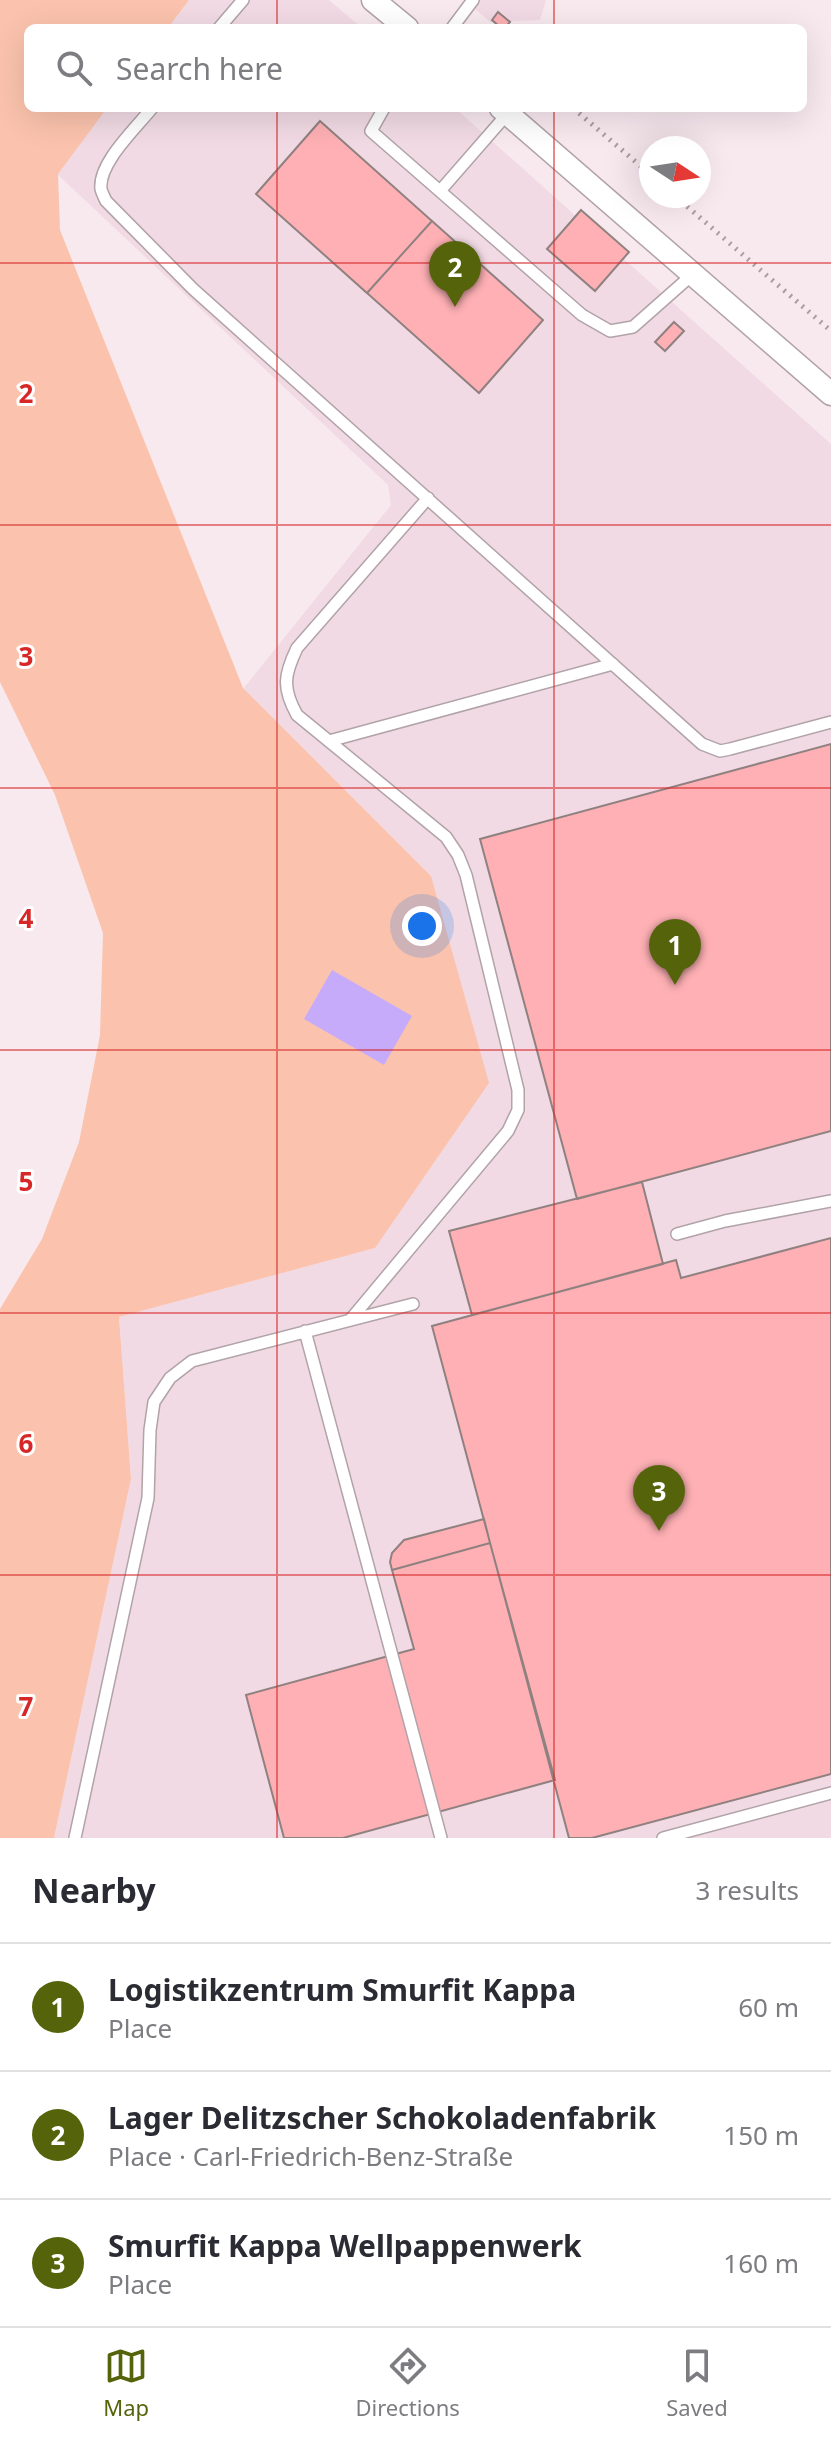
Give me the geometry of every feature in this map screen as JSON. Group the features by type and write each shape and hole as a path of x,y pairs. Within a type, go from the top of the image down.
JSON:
{"street":[{"path":"373,0 402,24"},
{"path":"505,112 831,394"}],"lane":[{"path":"222,24 243,0"},
{"path":"455,24 473,0"},
{"path":"149,112 105,168 101,188 106,201 193,289 702,744 720,751 831,722"},
{"path":"382,112 371,131 582,315 610,331 633,327 694,273"},
{"path":"440,191 503,112"},
{"path":"351,1319 508,1131 518,1110 518,1090 466,875 458,855 446,837 297,715 287,698 286,671 297,648 428,498"},
{"path":"329,741 613,664"},
{"path":"677,1234 725,1221 831,1201"},
{"path":"75,1838 148,1498 154,1402 170,1378 192,1361 413,1304"},
{"path":"305,1331 441,1838"},
{"path":"663,1838 831,1793"}],"path":[{"path":"578,112 639,165"},
{"path":"689,208 831,331"}],"shaded area":[{"path":"0,0 189,0 171,24 24,24 24,112 104,112 58,174 60,230 243,688 431,876 489,1083 375,1248 119,1317 131,1479 54,1838 0,1838 0,1309 42,1239 79,1142 100,1035 103,933 55,795 0,682"},
{"path":"189,0 329,0 357,24 171,24"},
{"path":"465,0 546,0 540,20 490,22"},
{"path":"104,112 459,112 831,444 831,1838 54,1838 131,1479 119,1317 375,1248 431,876 243,689 391,505 388,485 57,174"},
{"path":"332,970 412,1016 384,1065 304,1019"}],"building":[{"path":"498,12 510,22 496,24 492,20"},
{"path":"320,121 432,221 367,293 256,194"},
{"path":"581,210 629,252 595,291 547,249"},
{"path":"432,221 543,320 479,393 367,293"},
{"path":"674,322 684,331 665,351 655,342"},
{"path":"831,744 831,1131 577,1199 480,839"},
{"path":"642,1182 663,1264 472,1315 449,1231"},
{"path":"831,1238 831,1774 592,1838 569,1838 432,1326 676,1260 681,1278"},
{"path":"484,1519 490,1543 392,1570 392,1553 404,1540"},
{"path":"490,1543 555,1780 343,1838 284,1838 246,1695 414,1649 392,1570"}],"place":[{"name":"Lager Delitzscher Schokoladenfabrik","path":"455,307"},
{"name":"Logistikzentrum Smurfit Kappa","path":"675,985"},
{"name":"Smurfit Kappa Wellpappenwerk","path":"659,1531"}]}
